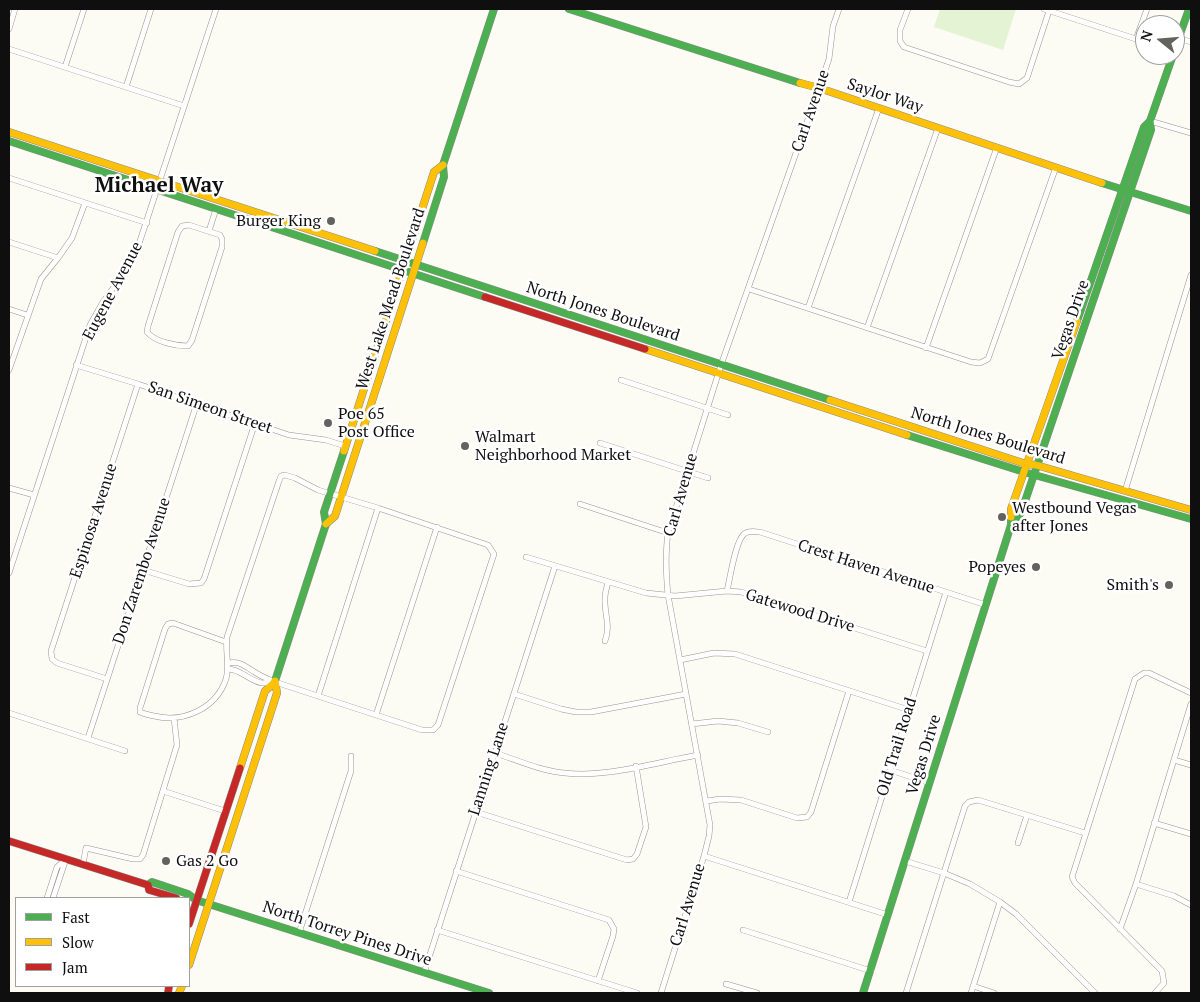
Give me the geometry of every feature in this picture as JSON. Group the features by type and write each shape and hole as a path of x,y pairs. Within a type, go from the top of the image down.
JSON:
{"main road":[{"name":"West Lake Mead Boulevard","path":"326,524 335,516 348,477 414,274 445,174 443,165 494,9"},
{"name":"Saylor Way","path":"569,9 794,82 819,88 1056,167 1129,194 1191,211"},
{"name":"Vegas Drive","path":"864,993 1011,525 1011,509 1121,191 1144,127 1150,121 1170,65"},
{"name":"Vegas Drive","path":"1011,525 1021,513 1152,130 1150,121"},
{"name":"North Jones Boulevard","path":"9,132 873,414 1025,468 1033,474 1191,519"},
{"name":"North Jones Boulevard","path":"9,141 870,423 1025,468 1036,465 1191,510"},
{"name":"West Lake Mead Boulevard","path":"190,963 277,693 275,682 326,524 324,512 434,172 443,165"},
{"path":"255,222 259,213"},
{"path":"530,312 537,311 560,318 567,315"},
{"path":"558,321 568,320 589,326 598,325"},
{"path":"373,398 370,388 376,364 376,353"},
{"path":"362,394 366,402 363,412 363,428"},
{"path":"870,423 873,414"},
{"path":"345,446 350,450 346,467 348,477"},
{"path":"1102,494 1125,491"},
{"path":"1175,514 1178,506"},
{"name":"West Lake Mead Boulevard","path":"190,916 192,901 225,811 265,691 275,682"},
{"path":"242,760 254,764"},
{"name":"North Torrey Pines Drive","path":"9,841 148,885 152,882 188,894 190,897"},
{"name":"North Torrey Pines Drive","path":"148,885 149,890 173,897"},
{"name":"North Torrey Pines Drive","path":"192,901 208,904 489,993"}],"street":[{"path":"9,28 15,9"},
{"path":"65,67 84,9"},
{"path":"126,87 152,9"},
{"name":"Eugene Avenue","path":"9,573 90,325 103,302 130,265 147,223 216,9"},
{"name":"Carl Avenue","path":"660,993 704,856 710,825 668,595 665,551 668,532 721,365 829,58 833,26 839,9"},
{"path":"908,9 900,30 900,41 904,47 1019,84 1027,78 1047,10 1135,39"},
{"path":"9,49 184,106"},
{"path":"808,308 879,108"},
{"path":"1150,121 1191,133"},
{"path":"867,328 938,128"},
{"path":"926,348 997,147"},
{"path":"749,289 971,362 985,362 988,359 1056,167"},
{"path":"9,178 147,223"},
{"path":"9,370 41,280 72,238 85,203"},
{"path":"209,231 216,209"},
{"path":"189,225 209,231 220,235 222,247 192,340 188,346 180,346 151,337 148,332 148,326 178,232 182,226 189,225"},
{"path":"9,242 58,258"},
{"path":"1125,491 1191,275"},
{"path":"9,308 27,315"},
{"name":"San Simeon Street","path":"76,366 197,403 289,435 326,440 345,446"},
{"path":"621,380 728,415"},
{"name":"Espinosa Avenue","path":"107,679 57,663 52,659 51,651 138,384"},
{"name":"Don Zarembo Avenue","path":"88,738 197,403"},
{"path":"143,570 188,584 201,583 204,579 255,423"},
{"path":"600,443 708,478"},
{"path":"226,642 173,623 168,624 140,712 163,718 174,718 196,712 208,706 222,686 228,666 226,642 281,476 285,475 295,478 318,490 488,545 494,554 438,725 433,730 422,730 275,682 253,672 242,663 237,662 228,666"},
{"path":"9,488 34,495"},
{"path":"580,504 668,532"},
{"path":"318,696 378,508"},
{"path":"376,715 437,528"},
{"name":"Crest Haven Avenue","path":"727,591 743,535 746,532 760,532 986,605"},
{"name":"Gatewood Drive","path":"526,557 646,593 675,596 727,591 741,592 928,651"},
{"name":"Lanning Lane","path":"424,973 555,566"},
{"path":"604,641 608,633 605,600 608,582"},
{"name":"Old Trail Road","path":"849,902 946,592"},
{"path":"680,660 714,654 735,654 909,710"},
{"path":"1155,993 1164,983 1162,971 1075,883 1072,877 1135,679 1140,675 1150,674 1191,693"},
{"path":"707,801 732,798 797,818 807,816 811,812 850,691"},
{"path":"514,694 576,712 591,712 686,694"},
{"path":"1120,928 1136,884 1191,704"},
{"path":"9,713 125,750"},
{"path":"83,864 86,848 132,859 140,859 143,855 177,745 174,718"},
{"path":"692,724 718,721 738,723 768,732"},
{"path":"495,753 562,773 589,774 698,755"},
{"path":"299,933 351,770 351,756"},
{"path":"1174,760 1191,765"},
{"path":"476,812 627,860 633,859 637,854 646,827 636,766"},
{"path":"890,770 930,783"},
{"path":"163,791 225,811"},
{"path":"906,993 965,806 969,802 978,800 1086,833"},
{"path":"1018,843 1026,815"},
{"path":"1154,823 1191,834"},
{"path":"704,856 888,915"},
{"path":"47,897 57,868 66,859"},
{"path":"53,897 66,859"},
{"path":"905,861 944,873 970,884 1000,902 1016,914 1095,993"},
{"path":"456,871 604,918 612,924 613,936 598,981"},
{"path":"1136,884 1174,896 1191,906"},
{"path":"971,993 1000,902"},
{"path":"437,930 637,993"},
{"path":"742,930 871,971"},
{"path":"726,984 757,993"},
{"path":"974,986 994,993"}],"green space":[{"path":"940,9 1016,9 1003,50 934,27"}],"traffic: fast":[{"path":"423,243 444,177 443,165 494,9"},
{"path":"569,9 800,83"},
{"path":"1185,20 1189,9"},
{"path":"1077,321 1144,127 1150,121 1170,65"},
{"path":"1011,525 1021,513 1151,130 1150,121"},
{"path":"9,141 485,297"},
{"path":"1102,183 1191,211"},
{"path":"375,251 830,400"},
{"path":"907,435 1024,472 1191,519"},
{"path":"275,681 326,524 324,512 344,451"},
{"path":"863,993 1011,525 1011,517"},
{"path":"148,885 152,882 188,894 196,900 489,993"}],"traffic: slow":[{"path":"800,83 1102,183"},
{"path":"9,132 375,251"},
{"path":"344,451 434,172 443,165"},
{"path":"326,524 335,516 423,243"},
{"path":"1011,517 1011,509 1077,321"},
{"path":"645,349 907,435"},
{"path":"830,400 1026,464 1036,465 1191,510"},
{"path":"190,962 277,693 275,681"},
{"path":"240,768 265,691 275,682"},
{"path":"179,993 182,987"}],"traffic: jam":[{"path":"485,297 645,349"},
{"path":"190,921 240,768"},
{"path":"9,841 148,885"},
{"path":"148,885 149,890 173,897"},
{"path":"168,993 169,987"}],"place":[{"name":"Burger King","path":"331,221"},
{"name":"Poe 65 Post Office","path":"328,423"},
{"name":"Walmart Neighborhood Market","path":"465,446"},
{"name":"Westbound Vegas after Jones","path":"1002,517"},
{"name":"Popeyes","path":"1036,567"},
{"name":"Smith's","path":"1169,585"},
{"name":"Gas 2 Go","path":"166,861"}],"district":[{"name":"Michael Way","path":"159,186"}]}
